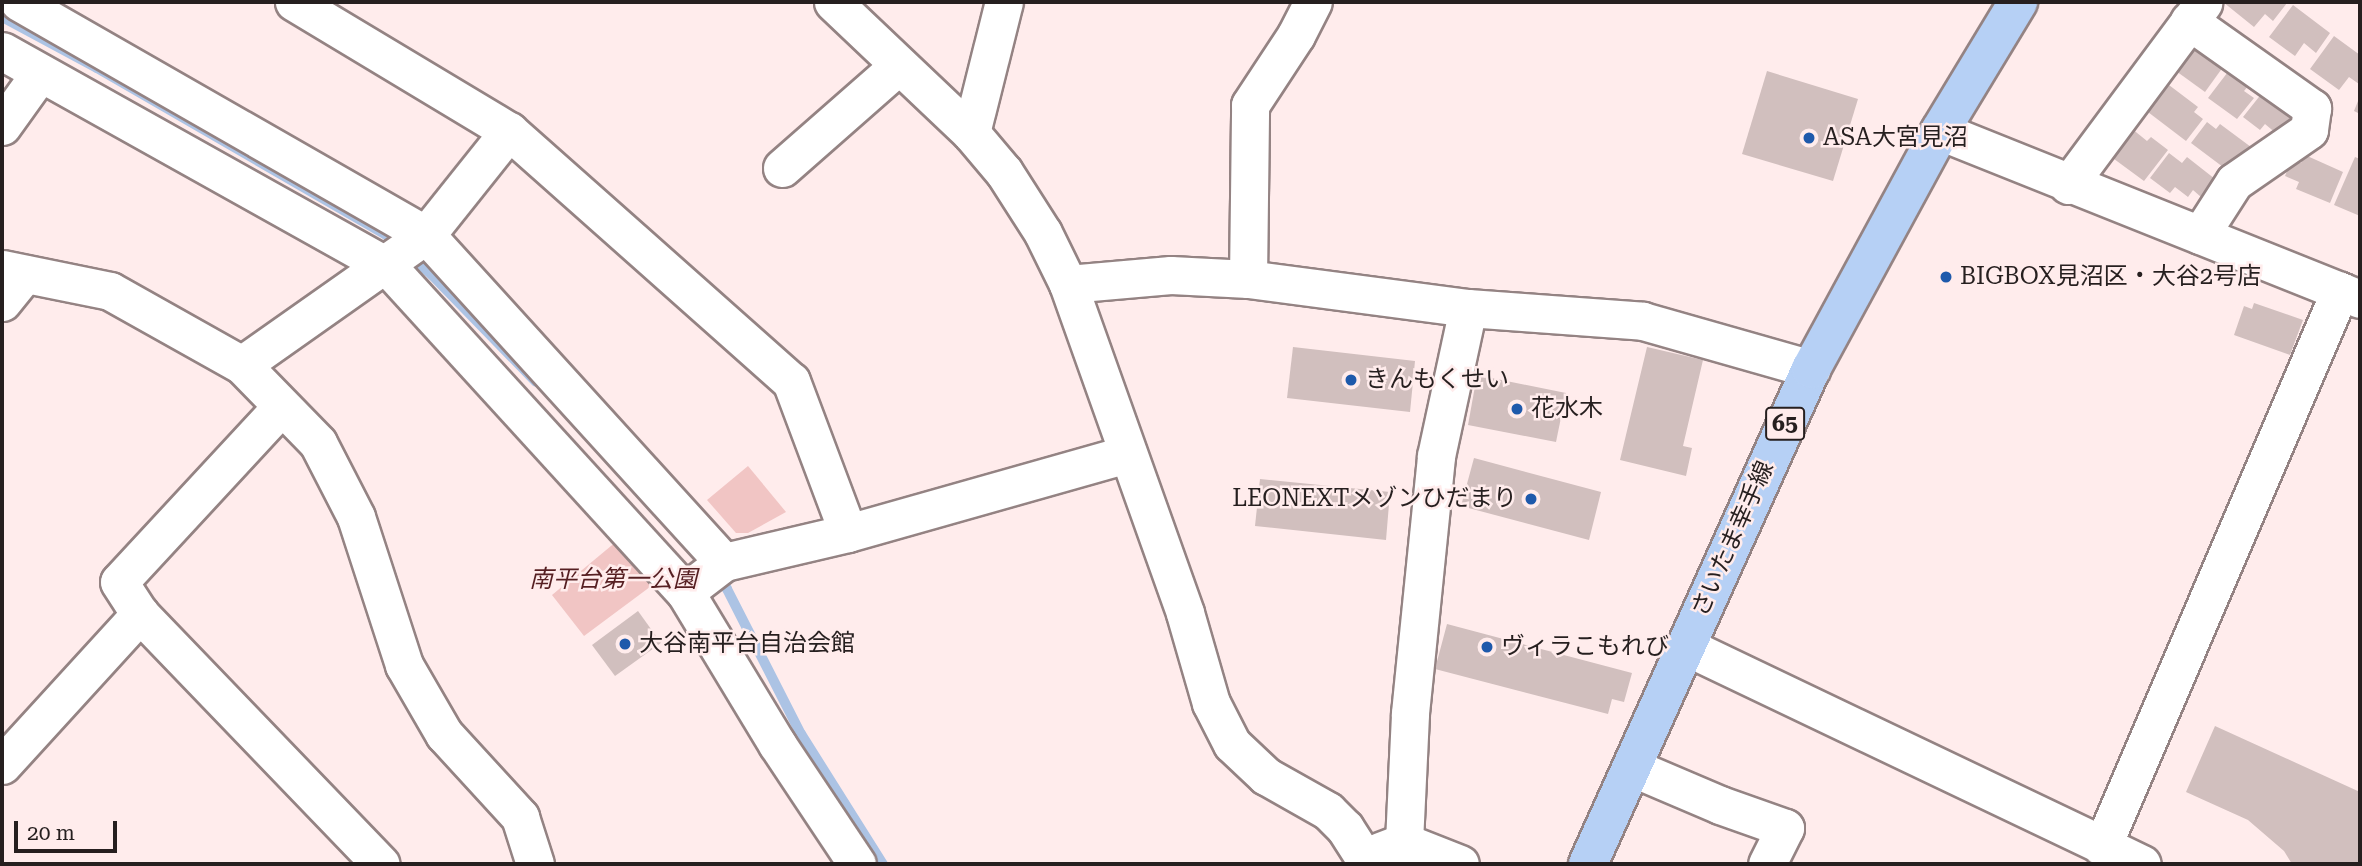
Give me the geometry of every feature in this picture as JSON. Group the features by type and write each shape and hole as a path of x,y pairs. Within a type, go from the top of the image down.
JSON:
{"main road":[{"name":"さいたま幸手線","path":"1588,864 1811,369 1940,131 2018,2"}],"street":[{"path":"19,2 407,250 709,574 777,744 857,864"},
{"path":"294,2 509,131 791,381 848,533"},
{"path":"833,2 971,133 1004,172 1043,233 1068,284 1185,613 1211,703 1232,744 1266,776 1328,811 1345,828 1363,862 1404,842 1461,864"},
{"path":"971,133 1004,2"},
{"path":"1248,279 1250,105 1296,35 1313,2"},
{"path":"2068,185 2196,11 2312,108 2309,130 2234,182 2200,235"},
{"path":"2,51 40,73 407,250 709,574"},
{"path":"782,168 898,66"},
{"path":"2,126 40,73"},
{"path":"242,365 407,250 509,131"},
{"path":"1940,131 2068,185 2350,295 2102,847"},
{"path":"2,302 13,271 110,291 242,365 318,443 356,517 404,665 444,734 520,817 535,864"},
{"path":"1068,284 1171,275 1248,279 1468,308 1643,321 1811,369"},
{"path":"1404,842 1410,713 1436,456 1468,308"},
{"path":"281,407 119,582 140,614 381,864"},
{"path":"709,574 1127,454"},
{"path":"2,765 140,614"},
{"path":"1685,646 2142,864"},
{"path":"1631,768 1785,828 1767,864"}],"green space":[{"path":"748,466 786,512 748,533 736,533 707,500"},
{"name":"南平台第一公園","path":"623,536 662,578 584,636 552,595"}],"building":[{"path":"2223,2 2287,3 2273,21 2265,14 2254,27"},
{"path":"2293,5 2330,33 2316,53 2304,43 2295,56 2269,37"},
{"path":"2334,36 2360,55 2359,84 2349,77 2339,90 2310,69"},
{"path":"2198,41 2231,56 2205,92 2176,71"},
{"path":"2237,60 2257,75 2244,91 2254,98 2237,119 2208,98"},
{"path":"1767,71 1858,99 1833,181 1742,154"},
{"path":"2165,82 2198,107 2194,112 2203,119 2186,141 2144,109"},
{"path":"2270,83 2297,111 2278,135 2265,124 2260,130 2243,117"},
{"path":"2360,96 2360,114 2354,111"},
{"path":"2207,122 2216,129 2220,124 2251,147 2231,173 2191,143"},
{"path":"2131,128 2147,141 2151,137 2168,150 2144,181 2110,156"},
{"path":"2169,153 2182,163 2187,157 2215,179 2201,197 2193,190 2188,197 2175,187 2170,193 2150,178"},
{"path":"2305,155 2343,172 2330,203 2296,189 2299,182 2285,176 2292,159 2301,163"},
{"path":"2355,157 2360,159 2360,216 2334,205"},
{"path":"2254,303 2303,320 2290,355 2234,335 2244,306 2252,309"},
{"name":"きんもくせい","path":"1293,347 1415,361 1410,412 1287,398"},
{"path":"1647,347 1703,360 1683,446 1692,448 1686,476 1620,460"},
{"name":"花水木","path":"1477,375 1566,393 1556,442 1468,425"},
{"name":"LEONEXTメゾンひだまり","path":"1474,458 1601,492 1589,540 1461,506"},
{"path":"1260,479 1390,492 1386,540 1255,526"},
{"path":"638,611 661,643 615,676 592,645"},
{"name":"ヴィラこもれび","path":"1447,624 1632,673 1624,702 1612,699 1608,714 1435,669"},
{"path":"2215,726 2360,792 2360,864 2292,864 2284,851 2248,820 2186,792"}],"waterway":[{"path":"2,17 97,68 385,234 432,275 536,382"},
{"path":"717,575 727,589 801,734 883,864"}],"place":[{"name":"ASA大宮見沼","path":"1809,138"},
{"name":"BIGBOX見沼区・大谷2号店","path":"1946,277"},
{"name":"きんもくせい","path":"1351,380"},
{"name":"花水木","path":"1517,409"},
{"name":"LEONEXTメゾンひだまり","path":"1531,499"},
{"name":"大谷南平台自治会館","path":"625,644"},
{"name":"ヴィラこもれび","path":"1487,647"}]}
